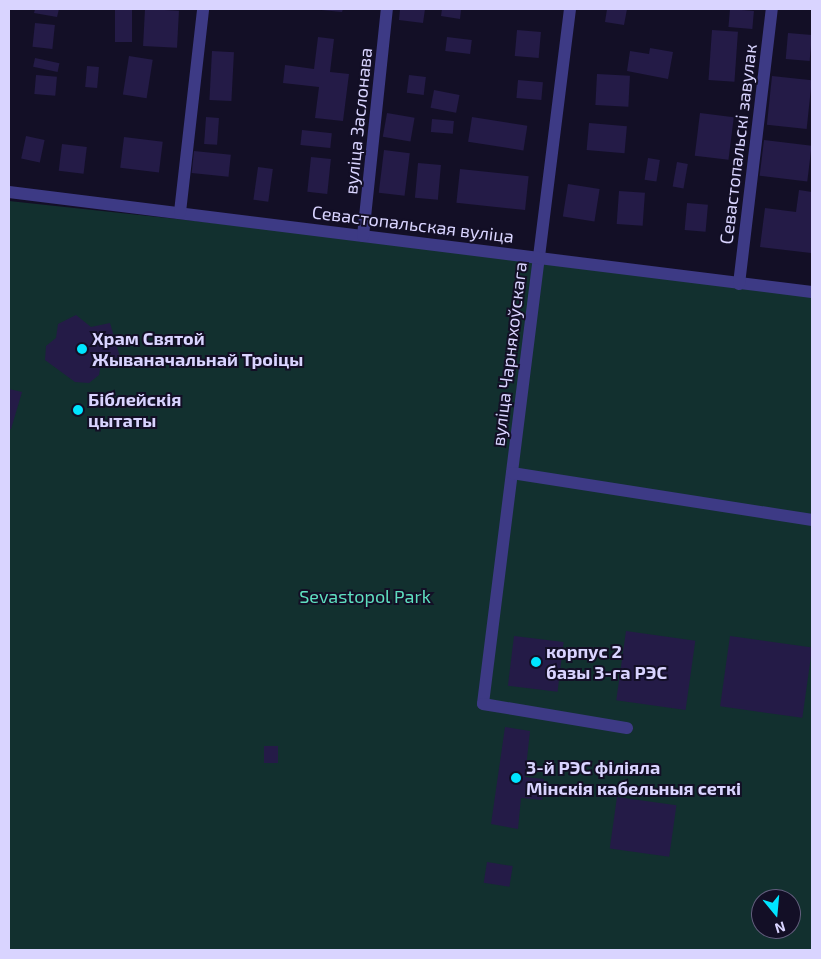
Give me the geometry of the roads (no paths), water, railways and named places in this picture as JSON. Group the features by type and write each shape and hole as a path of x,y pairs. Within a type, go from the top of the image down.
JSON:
{"street":[{"path":"180,212 203,9"},
{"name":"вуліца Заслонава","path":"363,236 387,9"},
{"name":"вуліца Чарняхоўскага","path":"570,9 484,704 627,728"},
{"name":"Севастопальскі завулак","path":"739,284 772,9"},
{"name":"Севастопальская вуліца","path":"9,192 812,292"},
{"path":"532,202 545,202"},
{"path":"512,473 812,520"}],"place":[{"name":"Храм Святой Жываначальнай Троіцы","path":"82,349"},
{"name":"Біблейскія цытаты","path":"78,410"},
{"name":"корпус 2 базы 3-га РЭС","path":"536,662"},
{"name":"3-й РЭС філіяла Мінскія кабельныя сеткі","path":"516,778"}],"park label":[{"name":"Sevastopol Park","path":"365,596"}]}
